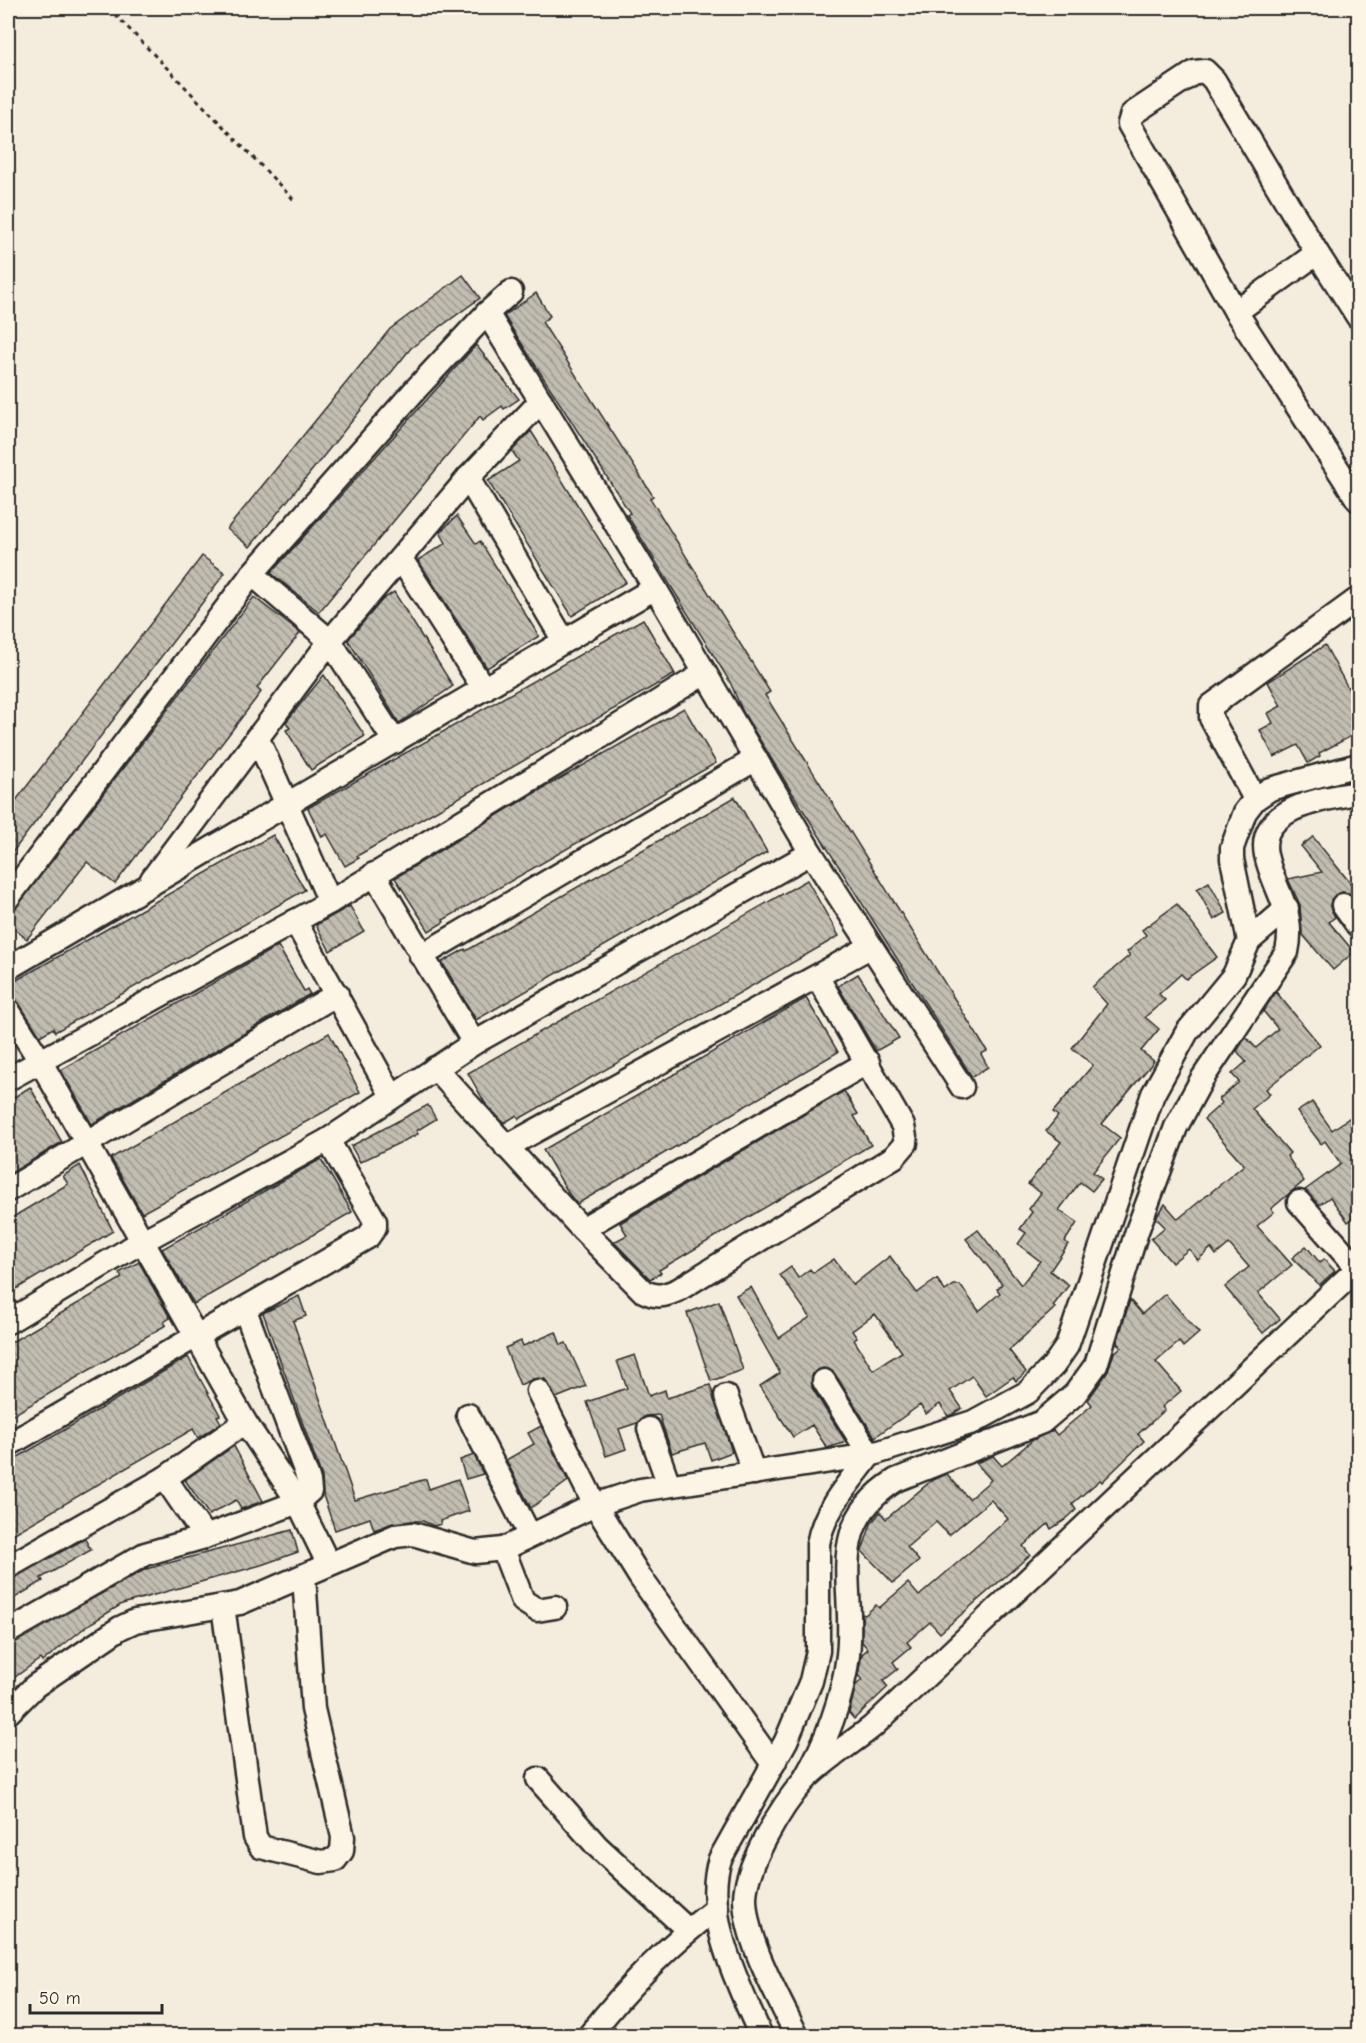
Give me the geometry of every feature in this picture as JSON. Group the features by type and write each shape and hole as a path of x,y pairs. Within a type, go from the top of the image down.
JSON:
{"street":[{"path":"1359,317 1317,253 1214,80 1205,71 1195,72 1134,112 1129,119 1129,124 1236,312 1359,500"},
{"path":"1236,312 1317,253"},
{"path":"8,898 252,574 416,388 487,313 511,292"},
{"path":"487,313 655,588 811,853 962,1087"},
{"path":"148,885 330,641 468,478 541,401"},
{"path":"468,478 564,641"},
{"path":"401,559 484,689"},
{"path":"252,574 330,641 395,742"},
{"path":"8,968 288,806 655,588"},
{"path":"1255,799 1211,718 1212,706 1359,599"},
{"path":"8,1078 39,1059 330,902 705,673"},
{"path":"257,737 330,902"},
{"path":"421,956 756,759"},
{"path":"1082,1357 1176,1127 1213,1058 1287,952 1291,934 1269,923 1232,848 1245,812 1255,799 1280,786 1359,765"},
{"path":"8,1713 35,1686 120,1628 135,1621 240,1603 382,1539 413,1534 475,1552 503,1549 595,1505 640,1490 958,1443 1042,1422 1076,1394 1082,1357 1153,1094 1269,923 1265,841 1268,831 1284,814 1293,810 1318,800 1359,794"},
{"path":"8,1322 141,1242 328,1140 474,1043 811,853"},
{"path":"374,874 474,1043"},
{"path":"1343,904 1359,926"},
{"path":"295,921 392,1096"},
{"path":"506,1147 818,978 870,947"},
{"path":"435,1068 582,1229 643,1291 652,1296 662,1296 678,1290 884,1163 904,1148 907,1138 903,1126 818,978"},
{"path":"8,1190 337,994"},
{"path":"8,1010 39,1059 245,1422 298,1502 328,1563"},
{"path":"1191,1036 1213,1058"},
{"path":"582,1229 868,1062"},
{"path":"8,1445 196,1335 245,1310 372,1233 375,1221 371,1212 328,1140"},
{"path":"804,1780 872,1727 1358,1269 1299,1203"},
{"path":"8,1632 145,1554 205,1537 298,1502 308,1493 310,1486 245,1310"},
{"path":"797,2036 763,1964 749,1923 745,1900 746,1888 761,1849 804,1780 829,1730 834,1653 849,1538 864,1506 875,1493 958,1443 973,1422 1028,1392 1054,1365 1082,1357"},
{"path":"824,1381 870,1455"},
{"path":"538,1391 595,1505 640,1577 773,1764"},
{"path":"726,1396 754,1473"},
{"path":"468,1415 530,1536"},
{"path":"8,1568 165,1478 245,1422"},
{"path":"649,1429 669,1485"},
{"path":"761,2036 734,1972 717,1908 714,1884 720,1859 786,1741 811,1681 834,1653 818,1544 820,1531 832,1505 870,1455"},
{"path":"165,1478 205,1537"},
{"path":"503,1549 523,1601 537,1610 555,1607"},
{"path":"224,1606 255,1837 261,1846 321,1862 335,1860 342,1851 343,1837 313,1709 304,1576"},
{"path":"538,1779 597,1846 688,1930"},
{"path":"590,2036 644,1973 688,1930 717,1908"}],"path":[{"path":"109,8 295,201"}],"building":[{"path":"463,275 480,298 411,348 250,547 227,529 390,329"},
{"path":"536,293 550,316 542,322 653,496 650,498 770,692 765,695 987,1051 981,1054 988,1067 972,1077 791,791 743,712 730,682 627,515 630,513 504,316"},
{"path":"476,345 519,399 504,409 502,406 483,420 480,416 319,612 271,573"},
{"path":"531,431 626,582 572,616 488,481 519,461 512,451"},
{"path":"457,516 476,544 480,541 539,636 487,668 418,560 446,543 440,532"},
{"path":"202,556 225,573 8,858 8,811"},
{"path":"394,592 453,686 399,723 348,640 383,599"},
{"path":"254,597 300,633 257,688 261,692 115,884 87,862 27,939 8,924 8,918"},
{"path":"643,619 675,674 357,856 359,858 345,866 327,834 322,837 308,808"},
{"path":"1325,645 1348,688 1359,682 1359,732 1319,753 1320,756 1308,763 1298,745 1274,757 1260,730 1273,723 1268,713 1281,706 1268,682"},
{"path":"324,675 365,736 311,770 286,730 290,728 286,722"},
{"path":"684,708 716,763 443,920 444,922 429,931 395,878 526,798"},
{"path":"735,797 767,852 476,1020 442,962 465,949 466,951"},
{"path":"273,835 305,890 55,1032 53,1028 40,1036 19,1003 10,997 8,985"},
{"path":"1313,837 1352,885 1359,881 1357,902 1349,893 1342,892 1331,900 1330,907 1335,917 1329,922 1354,952 1333,970 1302,934 1300,905 1288,879 1322,872 1301,846"},
{"path":"807,880 839,936 519,1119 517,1115 504,1123 485,1103 468,1073"},
{"path":"1209,882 1226,913 1214,920 1197,889"},
{"path":"1177,904 1217,957 1186,979 1181,974 1159,994 1165,1000 1145,1017 1159,1029 1141,1051 1154,1061 1102,1124 1120,1138 1093,1172 1102,1179 1092,1191 1080,1182 1059,1210 1077,1223 1065,1241 1068,1244 1050,1271 1069,1285 1053,1306 1055,1308 1009,1350 1026,1372 1016,1381 1013,1377 986,1396 972,1376 950,1391 962,1408 953,1414 948,1416 940,1404 926,1414 920,1405 875,1437 835,1374 823,1368 812,1374 812,1388 846,1442 827,1448 812,1425 793,1437 760,1386 780,1373 736,1295 751,1287 779,1338 810,1317 780,1275 791,1267 798,1278 810,1269 813,1273 834,1259 853,1285 890,1256 917,1293 937,1279 945,1291 954,1285 960,1285 979,1311 1000,1293 997,1289 1002,1284 966,1239 978,1230 1021,1285 1040,1261 1018,1244 1026,1233 1020,1229 1032,1212 1029,1209 1041,1193 1028,1184 1061,1142 1046,1131 1058,1116 1053,1112 1093,1065 1072,1048 1107,1004 1092,987 1130,955 1127,952 1146,935 1142,930","holes":["875,1314 902,1352 873,1370 854,1340 857,1338 852,1331"]},
{"path":"350,906 364,931 330,951 316,925"},
{"path":"278,946 304,991 307,989 310,994 92,1124 61,1070"},
{"path":"858,974 899,1038 876,1051 838,986"},
{"path":"1276,992 1320,1045 1266,1089 1270,1094 1252,1109 1290,1153 1287,1156 1304,1181 1271,1209 1274,1212 1257,1226 1292,1265 1258,1293 1280,1319 1263,1333 1225,1287 1249,1267 1229,1244 1216,1255 1211,1248 1198,1260 1189,1249 1172,1263 1151,1239 1165,1227 1156,1218 1165,1204 1178,1219 1244,1165 1204,1119 1222,1103 1219,1099 1239,1082 1232,1074 1246,1062 1237,1051 1246,1037 1256,1048 1278,1029 1263,1011"},
{"path":"806,998 838,1052 577,1204 543,1150"},
{"path":"329,1033 360,1092 142,1213 111,1158"},
{"path":"30,1087 62,1142 8,1175 8,1101"},
{"path":"844,1091 858,1114 854,1116 871,1145 659,1270 661,1273 650,1279 614,1242 627,1235 620,1223"},
{"path":"1312,1102 1332,1130 1349,1118 1359,1131 1359,1214 1348,1222 1330,1197 1319,1205 1305,1190 1341,1164 1325,1141 1321,1144 1297,1112"},
{"path":"428,1105 436,1119 416,1131 418,1134 360,1162 351,1146"},
{"path":"321,1159 352,1212 194,1304 162,1249"},
{"path":"80,1165 113,1231 8,1294 8,1220 68,1184 63,1176"},
{"path":"1306,1246 1320,1263 1324,1259 1335,1271 1319,1285 1292,1258"},
{"path":"139,1262 170,1318 164,1322 166,1325 8,1418 8,1344 122,1278 119,1273"},
{"path":"1165,1294 1199,1333 1183,1347 1179,1342 1156,1362 1181,1391 1162,1407 1165,1410 1138,1434 1144,1441 1102,1482 1100,1480 1072,1504 1076,1510 1051,1529 1048,1524 1023,1546 1030,1555 940,1633 930,1622 907,1642 911,1647 893,1662 898,1669 883,1681 888,1687 854,1719 849,1713 856,1685 862,1680 858,1675 862,1654 868,1649 862,1642 862,1614 865,1615 876,1605 879,1608 908,1583 919,1596 1008,1519 991,1500 949,1535 936,1522 907,1547 919,1561 893,1583 862,1551 871,1524 880,1512 886,1519 931,1481 947,1474 969,1499 991,1480 976,1463 993,1456 1002,1466 1033,1440 1053,1430 1057,1435 1092,1405 1088,1400 1107,1373 1114,1353 1121,1347 1117,1343 1130,1300 1142,1314"},
{"path":"299,1296 306,1316 293,1321 355,1500 426,1479 429,1489 458,1479 469,1511 440,1521 441,1524 434,1526 423,1521 412,1521 393,1523 374,1530 370,1518 335,1530 323,1495 322,1477 263,1313"},
{"path":"719,1301 743,1370 711,1381 687,1313"},
{"path":"556,1332 561,1345 566,1343 586,1386 556,1398 545,1379 533,1379 520,1385 505,1348 521,1341 523,1346"},
{"path":"635,1355 649,1396 665,1390 667,1398 710,1385 732,1452 711,1460 705,1443 672,1453 659,1415 645,1416 637,1423 619,1429 626,1449 606,1456 587,1402 627,1388 617,1361"},
{"path":"188,1357 220,1415 217,1416 221,1423 198,1438 193,1429 8,1537 8,1463"},
{"path":"541,1426 568,1481 531,1508 506,1460 534,1444 528,1433"},
{"path":"234,1446 263,1501 241,1509 236,1500 209,1515 185,1480"},
{"path":"474,1455 483,1474 466,1479 460,1460"},
{"path":"292,1530 298,1552 261,1565 122,1604 88,1625 42,1662 40,1659 8,1682 8,1645 146,1569"},
{"path":"85,1539 91,1550 41,1578 43,1581 8,1602 8,1580"}]}
